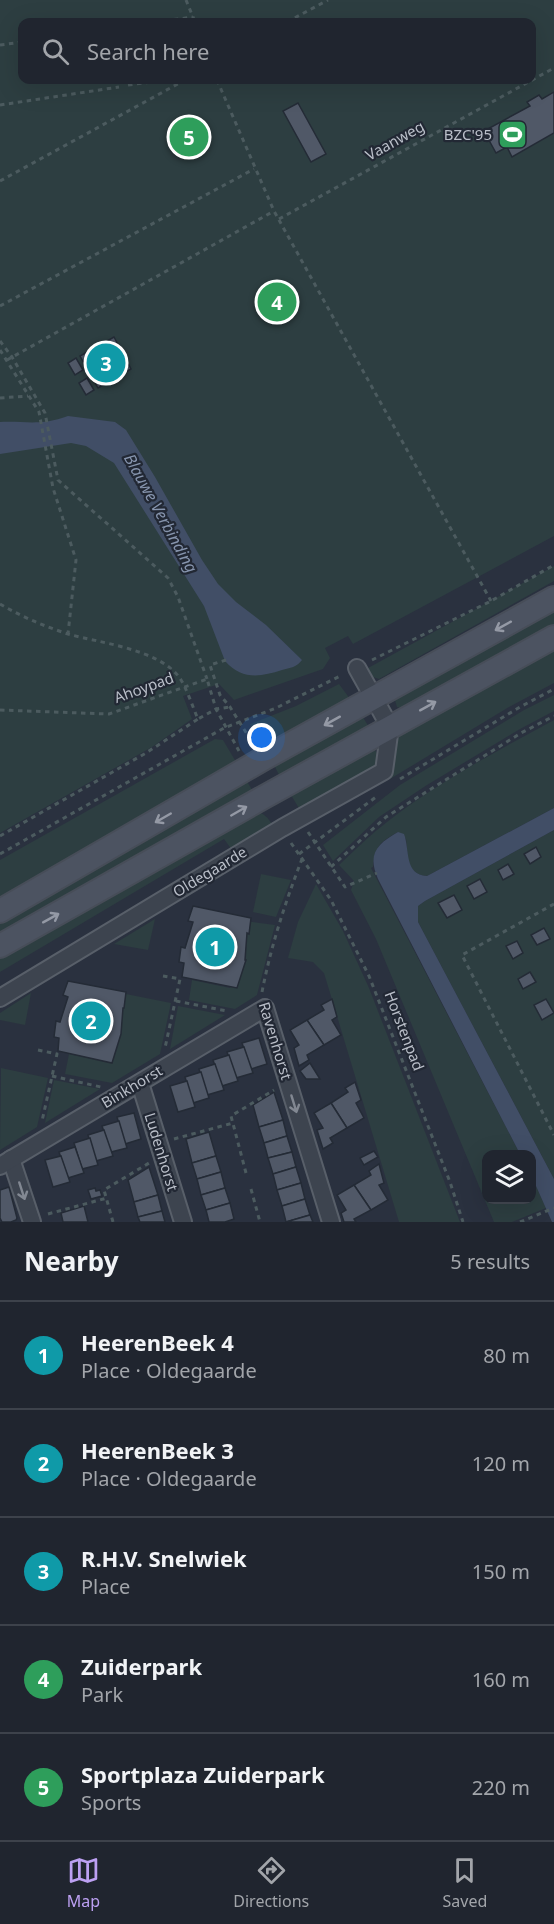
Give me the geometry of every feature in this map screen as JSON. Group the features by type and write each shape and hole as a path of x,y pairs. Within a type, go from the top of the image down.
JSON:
{"main road":[{"path":"0,911 263,759 554,598"},
{"path":"0,946 554,637"}],"street":[{"path":"357,668 390,727"},
{"name":"Oldegaarde","path":"0,998 273,833 384,771 390,727"},
{"name":"Binkhorst","path":"6,1162 258,1012"},
{"name":"Ravenhorst","path":"258,1012 288,1082 331,1222"},
{"name":"Ludenhorst","path":"140,1083 183,1222"},
{"path":"6,1162 31,1221"}],"path":[{"path":"186,0 193,17 186,18"},
{"path":"294,18 328,0"},
{"path":"0,45 18,43"},
{"name":"Vaanweg","path":"536,78 554,68"},
{"path":"128,85 136,84"},
{"path":"0,181 178,84"},
{"path":"219,84 274,211 491,601"},
{"name":"Vaanweg","path":"279,219 525,84"},
{"path":"0,105 119,87"},
{"path":"0,306 255,168"},
{"path":"7,360 274,211"},
{"path":"0,341 45,413 58,480 168,578 178,597 224,728"},
{"path":"0,350 39,412 53,488 76,560 68,634"},
{"path":"0,398 29,396"},
{"path":"0,854 224,728 276,708 491,601 554,566"},
{"path":"0,604 29,621 147,655 164,664 179,677 198,719"},
{"name":"Ahoypad","path":"0,710 109,714 207,679"},
{"path":"398,780 520,706 554,689"},
{"path":"0,836 146,753 198,719 216,709 230,707"},
{"path":"331,867 386,817 521,732 554,716"},
{"path":"299,855 380,794"},
{"name":"Ravenhorst","path":"258,1012 269,957 302,859"},
{"name":"Horstenpad","path":"302,859 331,900 369,976 450,1182 463,1222"},
{"path":"554,904 462,956 554,1135"},
{"path":"160,1071 180,979 163,976"},
{"path":"176,1001 258,1012"},
{"path":"37,1144 57,1054 38,1050"},
{"path":"52,1076 124,1092"},
{"path":"246,1173 231,1116 288,1082"},
{"path":"113,1222 104,1190 160,1149 233,1122"},
{"path":"251,1189 260,1222"},
{"path":"31,1221 106,1198"},
{"path":"520,1222 554,1208"}],"shaded area":[{"path":"0,0 554,0 554,536 353,644 348,636 325,648 330,658 323,669 234,700 219,684 183,696 192,719 152,747 0,833"},
{"path":"554,566 554,581 379,679 373,677 368,668"},
{"path":"554,605 554,629 409,710 397,707 394,697"},
{"path":"554,643 554,683 509,707 390,779 400,728"},
{"path":"339,684 353,703 266,751 250,724 296,706"},
{"path":"554,695 554,711 427,785 379,817 333,861 323,845 400,785 524,710"},
{"path":"362,716 369,727 282,781 272,761"},
{"path":"554,720 554,808 427,876 420,875 412,868 409,863 406,839 398,832 377,849 371,868 518,1150 482,1150 482,1193 376,939 351,890 354,881 339,865 406,807 468,768"},
{"path":"215,739 223,740 239,767 0,900 0,860"},
{"path":"371,743 380,759 379,765 300,810 288,790"},
{"path":"245,778 255,795 0,940 0,915"},
{"path":"254,811 265,816 273,826 232,850 224,839 0,972 0,957"},
{"path":"554,830 554,1179 418,922 418,906"},
{"path":"261,874 291,880 276,917 253,912"},
{"path":"316,884 343,931 369,988 460,1222 399,1222 324,973 313,962 288,958 298,922"},
{"path":"155,919 148,950 114,944"},
{"path":"245,921 275,925 257,995 235,1009 189,1000 192,980 230,988"},
{"path":"31,993 25,1025 0,1020 0,1013"},
{"path":"121,993 171,1003 160,1054 112,1083 65,1074 69,1054 107,1062"},
{"path":"178,1006 225,1015 170,1049"},
{"path":"1,1068 48,1078 37,1127 0,1150"},
{"path":"54,1080 100,1089 45,1123"},
{"path":"536,1186 546,1208 512,1222 494,1222 486,1204 536,1204"}],"water":[{"name":"Blauwe Verbinding","path":"68,416 115,422 126,430 218,584 236,602 266,625 302,660 300,662 293,667 252,675 238,671 225,661 204,606 114,463 86,446 71,443 0,454 0,422 42,422"},
{"path":"554,808 554,830 425,901 418,906 418,922 554,1179 554,1222 536,1186 536,1150 518,1150 378,879 374,863 376,851 384,841 398,832 404,834 411,866 420,875 427,876"}],"building":[{"path":"554,92 554,133 512,157 507,147 496,153 484,131 530,106 527,102 539,95 542,99"},
{"path":"298,103 326,154 311,162 283,111"},
{"path":"114,337 131,369 98,388 80,356"},
{"path":"76,358 83,370 75,375 68,363"},
{"path":"87,378 94,390 86,395 79,383"},
{"path":"536,847 541,857 530,864 524,854"},
{"path":"508,864 514,874 503,880 498,870"},
{"path":"480,879 487,892 474,899 467,886"},
{"path":"454,895 462,910 447,918 438,903"},
{"path":"193,906 251,918 249,934 247,933 246,960 237,988 182,977 184,963 179,962 181,947 185,948 193,922 188,921"},
{"path":"544,928 550,939 537,945 531,935"},
{"path":"517,941 523,953 513,959 506,946"},
{"path":"530,972 536,982 523,989 518,979"},
{"path":"68,981 126,992 121,1034 112,1063 58,1051 59,1038 54,1037 56,1021 60,1022 68,997 63,995"},
{"path":"332,999 337,1017 332,1020 341,1035 324,1045 307,1020 324,1010 321,1005"},
{"path":"546,999 554,1013 542,1020 534,1005"},
{"path":"307,1020 324,1045 307,1055 309,1060 299,1066 294,1048 299,1045 290,1030"},
{"path":"259,1038 267,1064 251,1069 242,1043"},
{"path":"244,1047 253,1073 236,1078 227,1052"},
{"path":"229,1055 238,1081 222,1086 213,1060"},
{"path":"310,1063 320,1079 306,1079 300,1071"},
{"path":"215,1064 224,1090 207,1095 199,1069"},
{"path":"201,1072 209,1098 193,1103 185,1077"},
{"path":"187,1081 195,1107 178,1112 170,1086"},
{"path":"355,1082 361,1100 356,1103 364,1118 347,1128 331,1103 348,1092 345,1088"},
{"path":"274,1092 283,1120 259,1127 253,1105"},
{"path":"331,1103 347,1128 330,1138 333,1143 323,1149 317,1130 323,1128 314,1113"},
{"path":"134,1113 141,1139 125,1144 117,1117"},
{"path":"283,1120 287,1136 264,1143 259,1127"},
{"path":"119,1121 127,1148 111,1152 102,1126"},
{"path":"104,1130 113,1156 96,1161 88,1135"},
{"path":"209,1132 216,1156 192,1163 186,1139"},
{"path":"287,1136 292,1152 268,1158 264,1143"},
{"path":"90,1138 98,1165 82,1169 74,1143"},
{"path":"75,1147 84,1173 68,1178 59,1152"},
{"path":"374,1151 378,1157 364,1165 360,1158"},
{"path":"292,1152 296,1167 273,1174 268,1158"},
{"path":"61,1156 70,1182 53,1187 45,1160"},
{"path":"216,1156 221,1172 197,1179 192,1163"},
{"path":"379,1164 384,1183 379,1185 388,1200 371,1210 354,1185 371,1175 369,1171"},
{"path":"149,1167 158,1195 134,1202 128,1180"},
{"path":"296,1167 301,1183 277,1190 273,1174"},
{"path":"221,1172 225,1188 201,1195 197,1179"},
{"path":"301,1183 305,1199 282,1206 277,1190"},
{"path":"354,1185 371,1210 354,1219 356,1222 344,1222 341,1213 346,1210 337,1195"},
{"path":"9,1187 17,1218 11,1222 2,1222 0,1190"},
{"path":"95,1188 96,1191 100,1190 102,1196 91,1199 88,1190"},
{"path":"225,1188 230,1203 206,1210 201,1195"},
{"path":"158,1195 162,1211 138,1217 134,1202"},
{"path":"305,1199 310,1215 286,1222 282,1206"},
{"path":"230,1203 234,1219 225,1222 209,1222 206,1210"},
{"path":"84,1206 88,1222 63,1222 61,1213"},
{"path":"162,1211 165,1222 140,1222 138,1217"},
{"path":"310,1215 313,1222 286,1222"}],"place":[{"name":"BZC'95","path":"513,135"},
{"name":"Sportplaza Zuiderpark","path":"189,137"},
{"name":"Zuiderpark","path":"277,302"},
{"name":"R.H.V. Snelwiek","path":"106,363"},
{"name":"HeerenBeek 4","path":"215,947"},
{"name":"HeerenBeek 3","path":"91,1021"}]}
